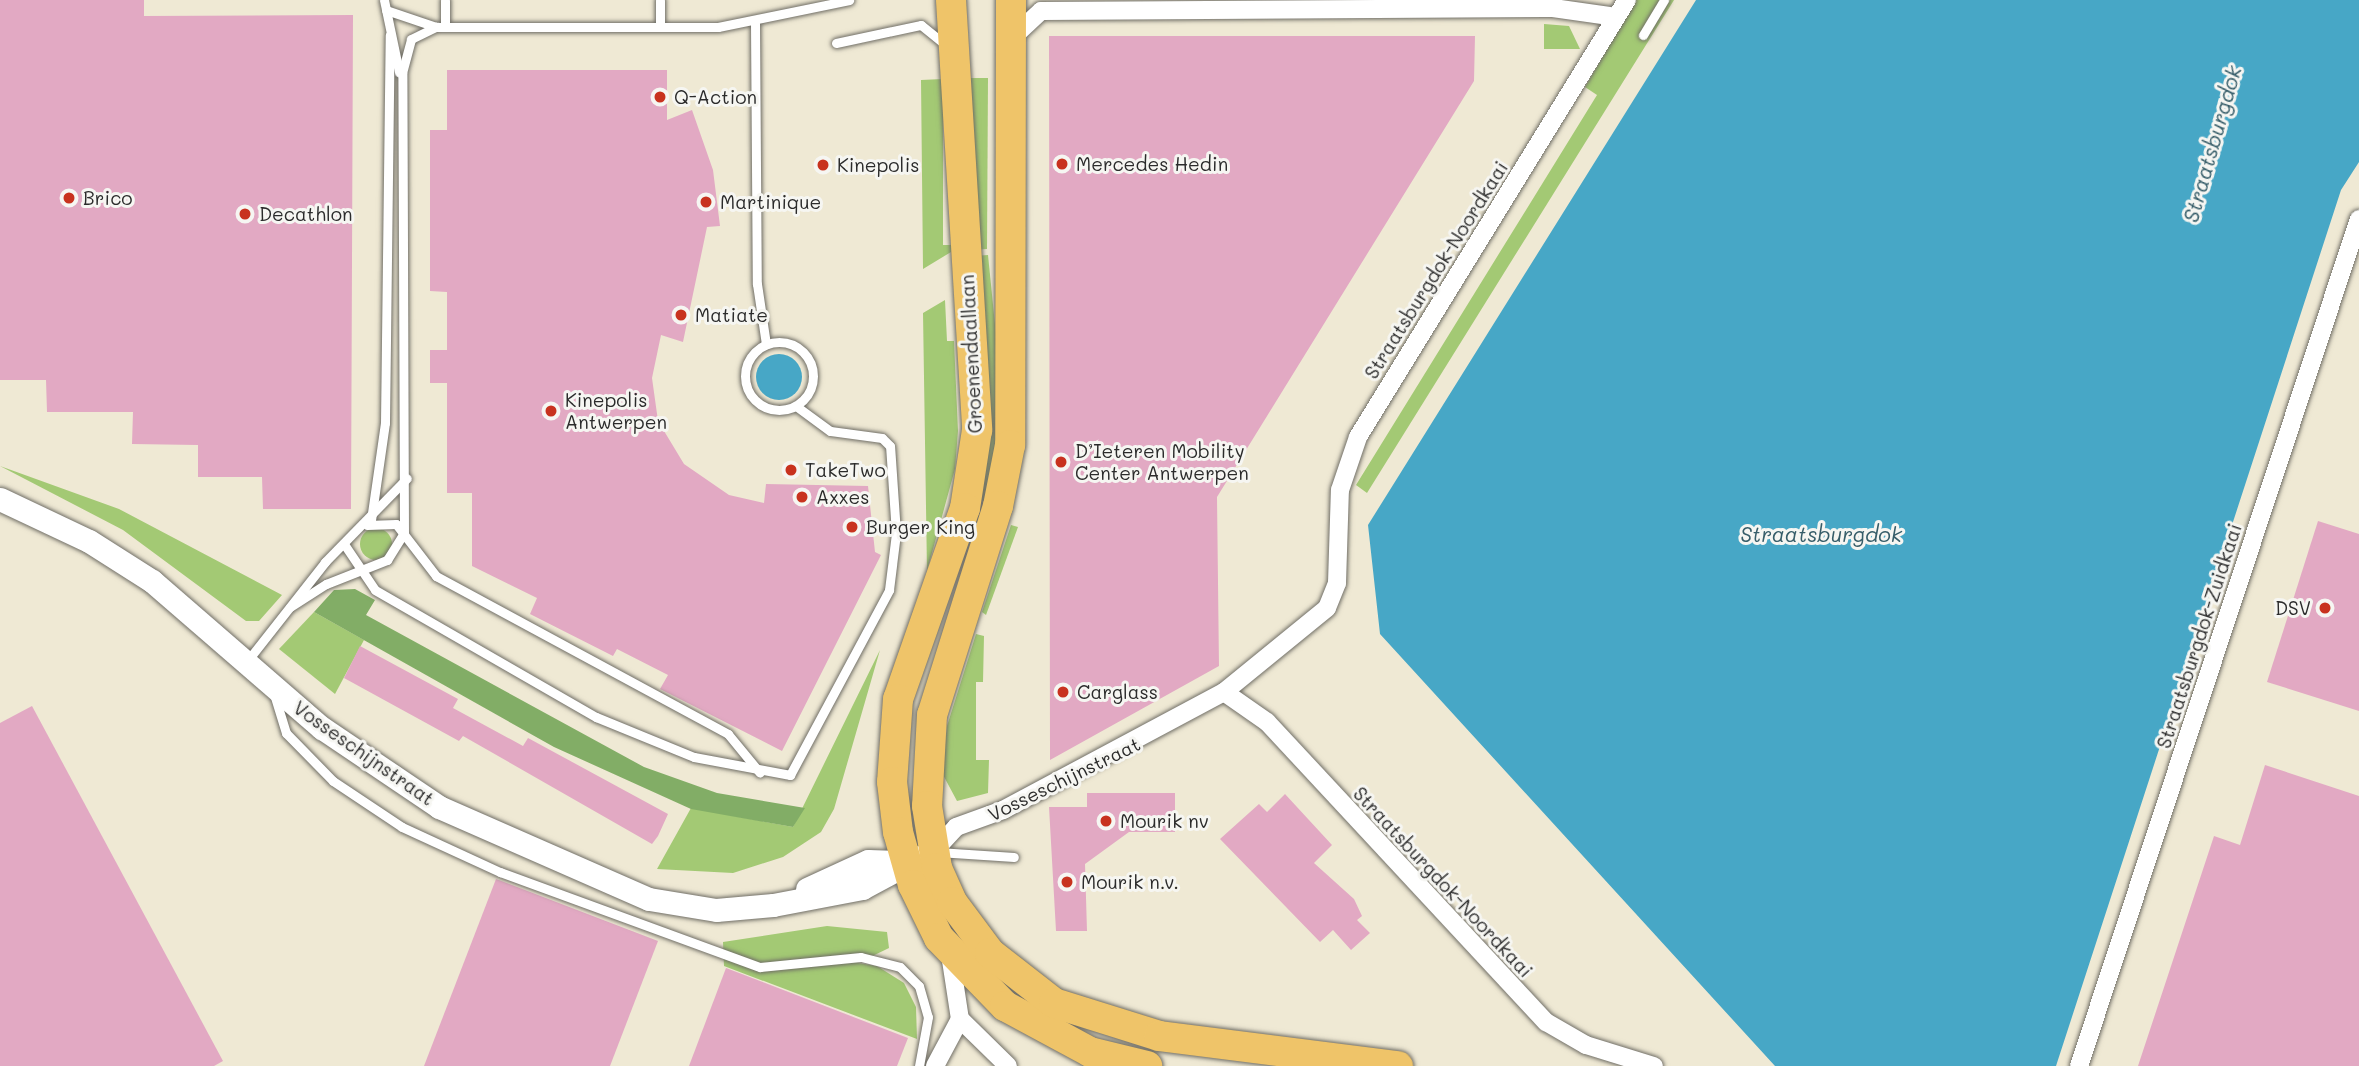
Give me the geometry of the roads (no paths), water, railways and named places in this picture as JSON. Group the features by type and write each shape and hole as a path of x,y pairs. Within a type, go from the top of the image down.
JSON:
{"main road":[{"name":"Groenendaallaan","path":"920,857 892,782 898,699 971,487 977,430 951,0"},
{"name":"Groenendaallaan","path":"920,857 932,715 998,506 1010,445 1011,0"},
{"path":"920,857 949,953 1005,1006 1090,1052 1147,1066"},
{"path":"920,857 961,916 1011,973 1054,1003 1121,1028 1398,1066"}],"street":[{"name":"Straatsburgdok-Noordkaai","path":"1337,561 1340,490 1358,437 1626,0"},
{"path":"1011,39 1041,11 1555,4 1616,17"},
{"name":"Straatsburgdok-Zuidkaai","path":"2080,1066 2359,219"},
{"name":"Vosseschijnstraat","path":"0,499 127,565 248,660 272,686 383,771 497,834 672,905 716,910 773,905 868,861 920,857 956,827 1015,804 1224,692 1327,608 1337,561"},
{"name":"Straatsburgdok-Noordkaai","path":"1224,692 1267,722 1546,1022 1586,1045 1654,1066"},
{"path":"949,953 960,1019 1008,1066"},
{"path":"935,1066 960,1019"}],"lane":[{"path":"384,0 403,91"},
{"path":"441,27 445,0"},
{"path":"660,0 660,27"},
{"path":"386,10 441,27 660,27 755,23 849,0"},
{"path":"1643,35 1664,0"},
{"path":"755,23 757,284 766,344"},
{"path":"836,43 920,25 952,50"},
{"path":"290,607 326,584 387,560 404,533 407,478 403,91 408,44 441,27"},
{"path":"369,523 385,423 390,35"},
{"path":"344,544 359,573 409,613 596,717 694,757 781,777 796,769 889,590 896,533 893,456 882,438 830,431 796,406 769,409 748,391 747,363 766,344 785,342 808,357 813,384 796,406"},
{"path":"248,660 344,544 369,523 407,478"},
{"path":"369,523 396,524 436,576 728,734 760,773"},
{"path":"272,686 286,733 333,781 402,827 730,959 760,967 862,957 890,962 919,986 928,1017 925,1049 919,1066"},
{"path":"920,857 1014,857"}],"water":[{"name":"Straatsburgdok","path":"1696,0 2359,0 2359,162 2341,190 2056,1066 1775,1066 1380,634 1368,525"},
{"path":"779,354 796,360 802,377 796,394 779,400 762,394 756,377 762,360"}],"place":[{"name":"Q-Action","path":"660,97"},
{"name":"Mercedes Hedin","path":"1062,164"},
{"name":"Kinepolis","path":"823,165"},
{"name":"Brico","path":"69,198"},
{"name":"Martinique","path":"706,202"},
{"name":"Decathlon","path":"245,214"},
{"name":"Matiate","path":"681,315"},
{"name":"Kinepolis Antwerpen","path":"551,411"},
{"name":"D’Ieteren Mobility Center Antwerpen","path":"1061,462"},
{"name":"TakeTwo","path":"791,470"},
{"name":"Axxes","path":"802,497"},
{"name":"Burger King","path":"852,527"},
{"name":"DSV","path":"2325,608"},
{"name":"Carglass","path":"1063,692"},
{"name":"Mourik nv","path":"1106,821"},
{"name":"Mourik n.v.","path":"1067,882"}]}
